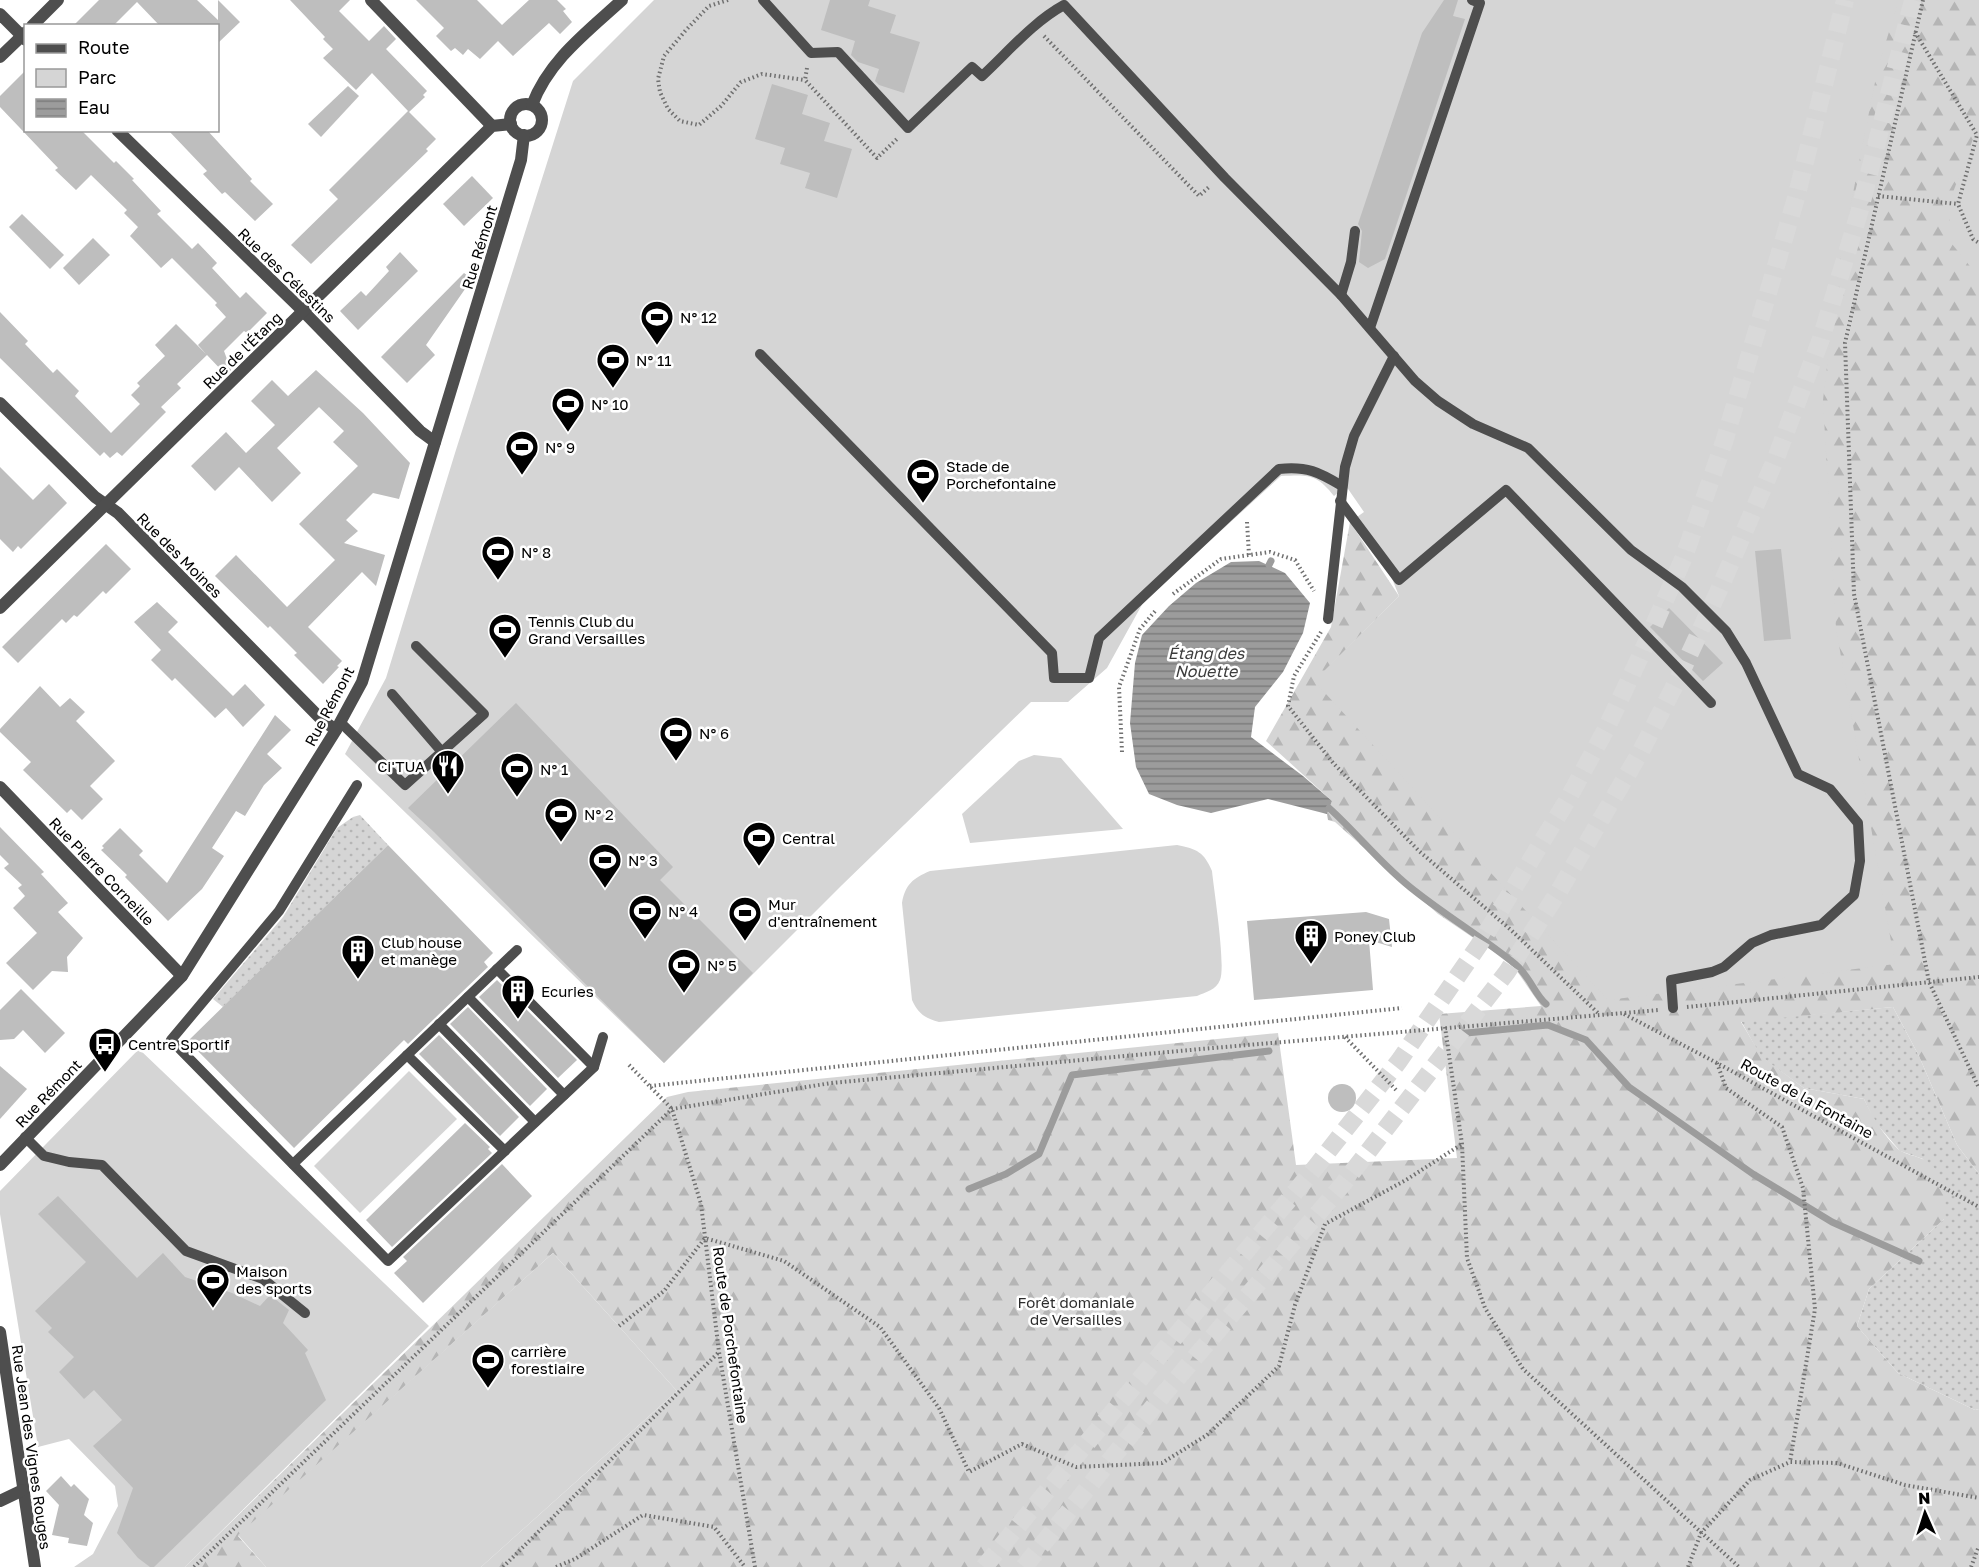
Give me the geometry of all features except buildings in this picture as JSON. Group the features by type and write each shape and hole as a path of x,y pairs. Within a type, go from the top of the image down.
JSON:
{"street":[{"path":"34,24 58,0"},
{"path":"371,0 492,126 511,123"},
{"path":"532,105 539,87 557,60 622,0"},
{"path":"0,14 24,36 0,57"},
{"path":"524,104 532,105 541,114 542,122 534,133 524,135 517,132 511,123 512,113 524,104"},
{"name":"Rue de l'Étang","path":"0,608 492,126"},
{"name":"Rue des Célestins","path":"119,132 303,311 420,431 435,442"},
{"name":"Rue Rémont","path":"0,1165 182,976 338,726 362,682 521,160 524,135"},
{"name":"Rue des Moines","path":"0,403 95,498 118,513 321,719 338,726"},
{"name":"Rue Pierre Corneille","path":"0,787 182,976"},
{"name":"Rue Jean des Vignes Rouges","path":"0,1332 35,1567"},
{"path":"0,1501 23,1490"}],"lane":[{"path":"763,0 811,52 838,52 908,128 972,67 982,76 1052,12 1064,5 1225,178 1341,296 1415,381 1438,401 1473,424 1528,448 1631,550 1682,587 1726,631 1746,663 1798,774 1830,789 1858,823 1860,861 1854,895 1821,926 1771,935 1752,943 1725,967 1712,972 1671,980 1673,1008"},
{"path":"1370,328 1480,3 1472,0"},
{"path":"1341,296 1351,262 1355,231"},
{"path":"760,354 1052,653 1054,678 1089,678 1099,638 1280,469 1299,467 1321,473 1342,486"},
{"path":"1328,619 1345,467 1354,436 1394,356"},
{"path":"1340,501 1399,580 1506,490 1711,703"},
{"path":"338,726 405,785 484,714 416,646"},
{"path":"392,693 442,752"},
{"path":"357,785 279,911 171,1040 388,1261 594,1067 603,1037"},
{"path":"293,1164 517,950"},
{"path":"498,969 594,1067"},
{"path":"468,997 564,1095"},
{"path":"439,1024 536,1122"},
{"path":"407,1055 505,1151"},
{"path":"25,1137 44,1156 69,1162 102,1165 151,1209 186,1251 263,1279 305,1313"}],"path":[{"path":"728,0 709,6 664,56 658,79 660,92 668,109 680,121 699,125 722,106 741,82 762,74 805,80 877,158 908,128"},
{"path":"1923,0 1845,343 1854,594 1929,982 1979,1088"},
{"path":"1035,27 1200,196"},
{"path":"1915,31 1977,135 1958,204 1973,239 1979,243"},
{"path":"805,80 811,52"},
{"path":"1878,196 1958,204"},
{"path":"1246,501 1249,555"},
{"path":"1165,600 1221,560 1270,552 1295,560 1328,619 1294,676 1288,706 1334,764 1419,851 1511,930 1600,1014"},
{"path":"1122,752 1119,687 1140,629 1159,607"},
{"path":"194,1567 672,1109 831,1083 1622,1013 1979,977"},
{"path":"650,1086 1402,1008"},
{"name":"Route de la Fontaine","path":"1622,1013 1979,1207"},
{"path":"1445,1027 1462,1144 1467,1258 1485,1308 1523,1369 1739,1567"},
{"path":"1345,1036 1398,1092"},
{"path":"1717,1063 1726,1088 1782,1127 1803,1188 1815,1310 1790,1462"},
{"path":"629,1065 672,1109"},
{"name":"Route de Porchefontaine","path":"672,1109 701,1204 719,1352 756,1567"},
{"path":"619,1326 664,1291 705,1238 784,1261 880,1327 939,1408 969,1472 1022,1444 1076,1467 1162,1464 1207,1435 1279,1366 1295,1305 1325,1224 1406,1180 1462,1144"},
{"path":"503,1567 719,1352"},
{"path":"1688,1567 1701,1533 1750,1480 1790,1462 1837,1463 1905,1485 1979,1497"},
{"path":"556,1567 575,1559 643,1515 714,1527 745,1567"},
{"path":"1971,1567 1979,1546"}],"green space":[{"name":"Stade de Porchefontaine","path":"654,0 1899,0 1878,67 1840,259 1823,400 1836,628 1895,964 1608,1000 1314,681 1399,596 1389,571 1350,522 1364,512 1346,486 1334,496 1322,483 1311,477 1281,476 1144,601 1107,668 1068,702 1031,702 842,885 664,1063 345,754 386,678 573,81"},
{"name":"Forêt domaniale de Versailles","path":"1783,0 1979,0 1979,1174 1957,1145 1919,1056 1893,1007 1741,1022 1762,1057 1804,1088 1864,1099 1879,1126 1893,1144 1903,1152 1928,1162 1939,1175 1944,1192 1944,1219 1869,1289 1857,1326 1898,1373 1975,1410 1979,1409 1979,1567 481,1567 677,1391 553,1253 238,1536 266,1567 185,1567 667,1097 688,1092 1278,1033 1296,1165 1457,1158 1439,1014 1541,1006 1512,964 1438,914 1335,822 1328,820 1327,814 1332,801 1266,741 1331,627 1350,522 1399,596 1315,681 1613,984"},
{"path":"1979,123 1979,272 1973,270 1948,239 1952,195"},
{"path":"1034,755 1061,758 1123,829 970,843 962,814 1019,761"},
{"path":"360,815 388,845 223,1007 213,999 283,917 337,828"},
{"path":"1177,845 1199,852 1206,859 1212,871 1222,960 1220,980 1207,992 1197,996 939,1022 925,1017 912,1000 902,903 905,891 919,876 930,871"},
{"path":"1893,1007 1919,1056 1957,1145 1979,1174 1979,1409 1975,1410 1898,1373 1857,1326 1869,1289 1944,1219 1923,1159 1900,1151 1875,1122 1864,1099 1804,1088 1761,1057 1741,1021"},
{"name":"Maison des sports","path":"139,1049 429,1326 185,1567 74,1567 93,1554 118,1506 115,1486 69,1439 38,1447 0,1214 0,1191"},
{"path":"409,1071 457,1119 360,1213 314,1166"},
{"path":"553,1253 677,1391 481,1567 266,1567 238,1535"}],"water":[{"name":"Étang des Nouette","path":"1259,561 1285,573 1310,603 1303,633 1283,672 1255,707 1251,737 1332,801 1327,814 1268,799 1211,813 1177,805 1149,794 1136,767 1130,723 1135,663 1142,635 1169,606 1196,583 1231,562"}],"waterway":[{"path":"1269,565 1271,561"},
{"path":"1329,808 1403,882 1515,964 1546,1004"},
{"path":"1456,1034 1548,1025 1586,1040 1629,1087 1753,1174 1832,1222 1919,1261"},
{"path":"969,1189 1006,1174 1039,1154 1072,1075 1269,1051"}],"tunnel":[{"path":"984,1567 1315,1168 1399,1061 1479,945 1568,799 1606,729 1684,557 1724,442 1796,198 1845,0"},
{"path":"1024,1567 1162,1396 1343,1184 1507,972 1559,891 1641,751 1677,681 1719,590 1776,458 1821,339 1859,213 1913,0"}],"place":[{"name":"N° 12","path":"657,346"},
{"name":"N° 11","path":"613,389"},
{"name":"N° 10","path":"568,433"},
{"name":"N° 9","path":"522,476"},
{"name":"Stade de Porchefontaine","path":"923,504"},
{"name":"N° 8","path":"498,581"},
{"name":"Tennis Club du Grand Versailles","path":"505,659"},
{"name":"N° 6","path":"676,762"},
{"name":"Ci'TUA","path":"448,795"},
{"name":"N° 1","path":"517,798"},
{"name":"N° 2","path":"561,843"},
{"name":"Central","path":"759,867"},
{"name":"N° 3","path":"605,889"},
{"name":"N° 4","path":"645,940"},
{"name":"Mur d'entraînement","path":"745,942"},
{"name":"Poney Club","path":"1311,965"},
{"name":"Club house et manège","path":"358,980"},
{"name":"N° 5","path":"684,994"},
{"name":"Ecuries","path":"518,1020"},
{"name":"Centre Sportif","path":"105,1073"},
{"name":"Maison des sports","path":"213,1309"},
{"name":"carrière forestiaire","path":"488,1389"}]}
